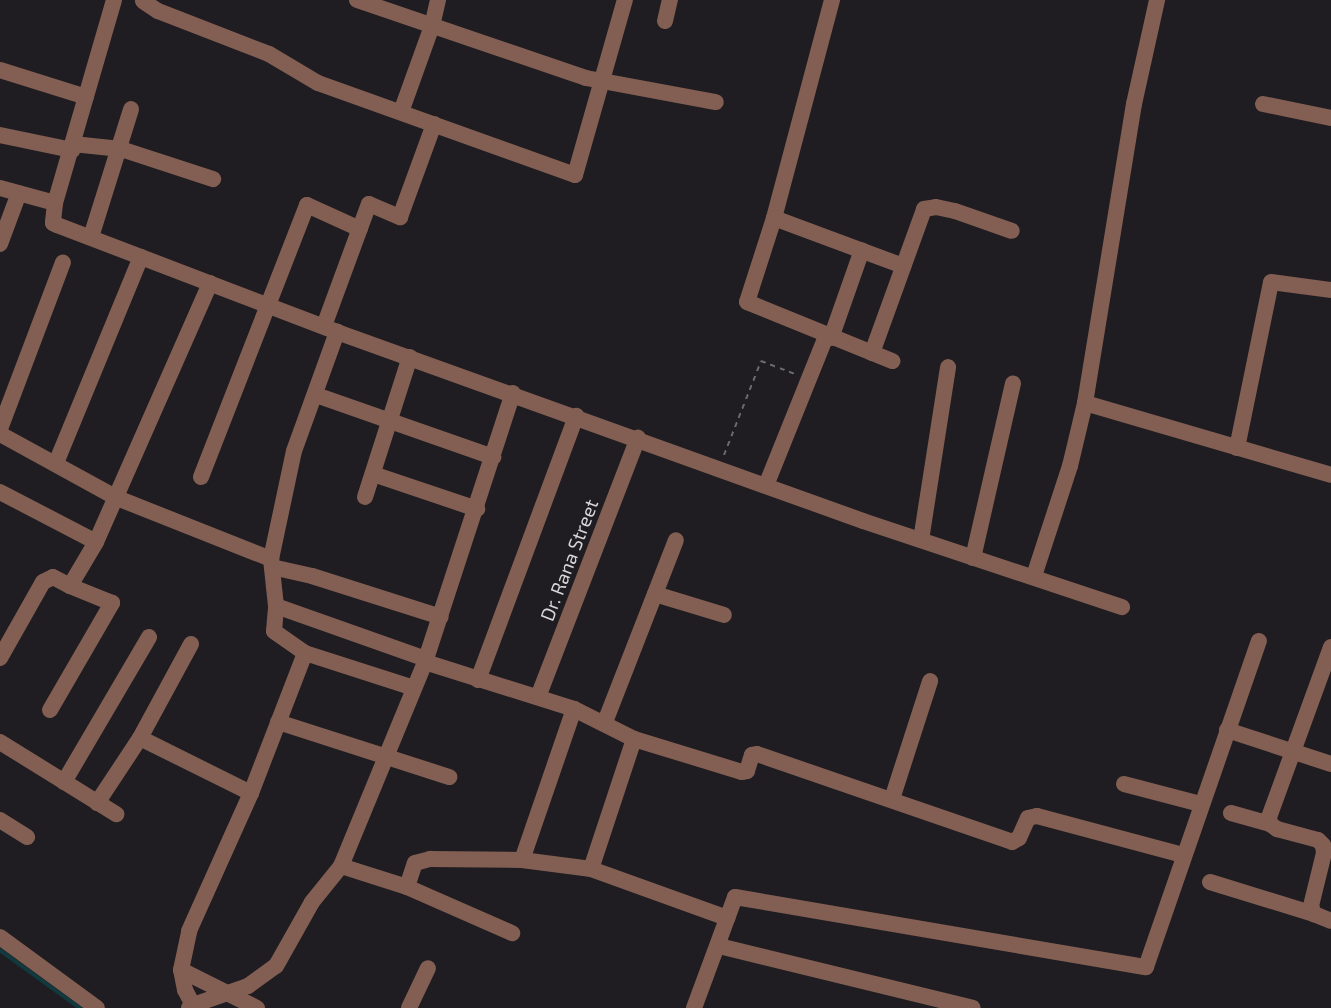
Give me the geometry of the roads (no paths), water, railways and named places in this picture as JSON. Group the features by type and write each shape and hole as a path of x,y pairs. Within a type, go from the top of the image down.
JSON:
{"street":[{"path":"114,0 55,203 53,223 331,329 921,540 1122,607"},
{"path":"142,0 159,12 269,54 318,83 575,175 625,0"},
{"path":"357,0 600,81 716,102"},
{"path":"401,112 432,26 438,0"},
{"path":"665,21 670,0"},
{"path":"832,0 774,218 747,302 892,361"},
{"path":"1034,576 1070,466 1085,403 1134,104 1157,0"},
{"path":"0,70 86,97"},
{"path":"1264,104 1331,118"},
{"path":"91,237 121,149 131,108"},
{"path":"414,688 305,653 274,631 276,606 272,563 294,452 316,395 331,329 369,204 400,217 434,124"},
{"path":"0,135 72,147 121,149 213,179"},
{"path":"0,188 55,203"},
{"path":"0,244 19,192"},
{"path":"201,477 270,307 307,205 360,229"},
{"path":"872,353 924,209 930,207 955,211 1012,231"},
{"path":"774,218 903,266"},
{"path":"767,483 829,337 862,250"},
{"path":"56,463 141,257"},
{"path":"63,261 0,431 117,498 272,563 441,617"},
{"path":"1237,448 1271,282 1331,290"},
{"path":"71,586 117,498 210,284"},
{"path":"365,497 410,357"},
{"path":"921,540 947,367"},
{"path":"973,558 1013,384"},
{"path":"305,653 251,793 189,931 181,970 191,1007 231,993 276,966 312,902 341,866 426,660 513,393"},
{"path":"316,395 493,457"},
{"path":"1085,403 1331,475"},
{"path":"478,680 576,416"},
{"name":"Dr. Rana Street","path":"538,697 638,438"},
{"path":"373,474 477,509"},
{"path":"0,492 96,542"},
{"path":"605,722 676,540"},
{"path":"0,658 43,582 53,577 112,603 50,710"},
{"path":"655,594 724,615"},
{"path":"276,606 478,680 574,709 634,738 742,772 747,771 752,755 757,754 1012,842 1019,838 1028,818 1037,816 1183,855"},
{"path":"64,782 149,638"},
{"path":"694,1008 719,946 733,900 739,897 1146,967 1259,641"},
{"path":"97,803 141,737 191,644"},
{"path":"1270,824 1269,817 1293,751 1324,687 1331,647"},
{"path":"892,799 930,681"},
{"path":"522,860 574,709"},
{"path":"278,722 449,777"},
{"path":"1227,730 1331,764"},
{"path":"141,737 251,793"},
{"path":"591,869 634,738"},
{"path":"0,742 116,814"},
{"path":"1124,784 1201,804"},
{"path":"1231,813 1318,840 1323,845 1324,853 1311,906 1314,914"},
{"path":"0,820 27,837"},
{"path":"407,887 415,863 430,859 522,860 591,869 727,918"},
{"path":"341,866 407,887 512,933"},
{"path":"1210,882 1331,920"},
{"path":"0,937 97,1008"},
{"path":"719,946 973,1008"},
{"path":"409,1008 428,968"},
{"path":"181,970 257,1008"}],"waterway":[{"path":"0,950 80,1008"}]}
